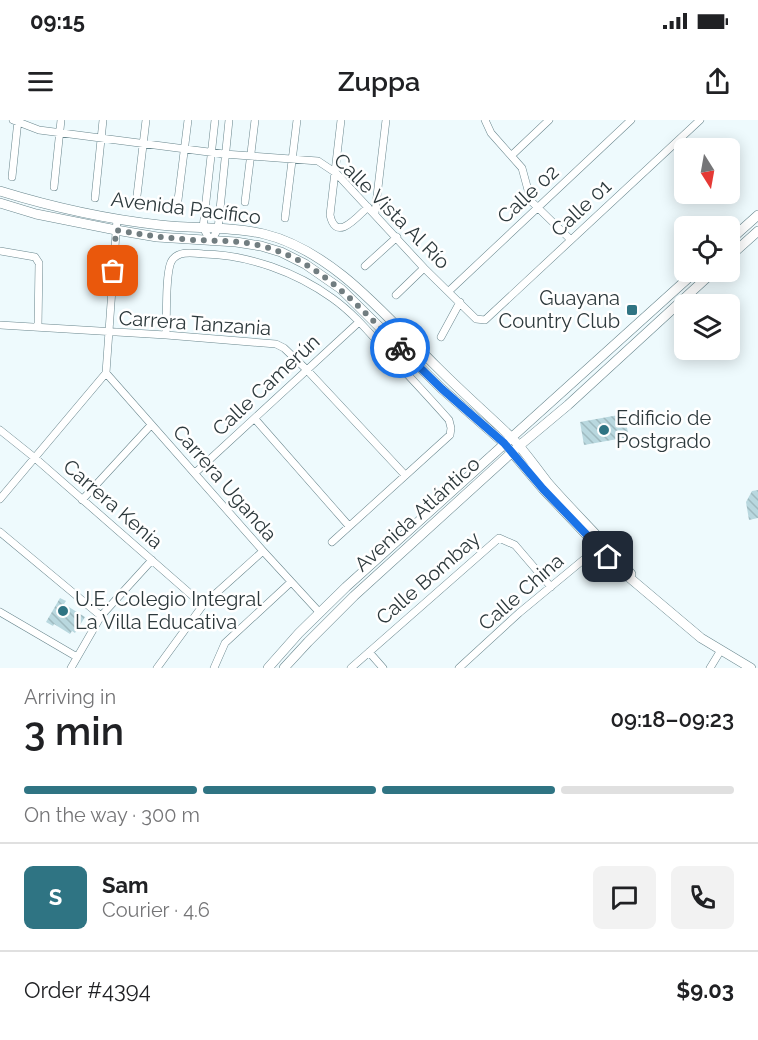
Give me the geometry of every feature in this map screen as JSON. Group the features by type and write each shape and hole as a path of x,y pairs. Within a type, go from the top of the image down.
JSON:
{"street":[{"path":"54,187 61,120"},
{"path":"95,198 102,120"},
{"path":"136,204 147,120"},
{"path":"177,207 188,120"},
{"path":"215,120 203,228 211,241 218,229 229,120"},
{"path":"245,202 255,120"},
{"path":"285,218 297,120"},
{"path":"341,120 330,214 336,226 342,228 368,207"},
{"path":"375,213 386,120"},
{"path":"485,120 491,133 522,168 531,201 571,240"},
{"path":"512,155 549,120"},
{"name":"Calle 02","path":"449,291 631,120"},
{"name":"Calle 01","path":"485,320 700,120"},
{"path":"12,177 16,121"},
{"name":"Calle Vista Al Río","path":"16,121 39,130 59,133 225,154 318,161 336,173 424,268 476,319 485,320"},
{"name":"Avenida Pacífico","path":"0,191 39,203 117,219 264,234 311,253 349,280 507,440"},
{"name":"Avenida Pacífico","path":"0,203 36,214 157,237 236,242 261,246 305,264 341,289 422,369 507,440"},
{"path":"740,231 758,215"},
{"path":"0,499 106,373 117,219"},
{"path":"740,247 758,231"},
{"path":"365,266 397,237"},
{"path":"0,251 35,257 39,263 38,327"},
{"path":"166,334 169,271 172,260 185,253 221,254 267,265 333,298 359,322 449,420 452,428 450,435 332,542"},
{"path":"396,295 424,268"},
{"name":"Avenida Atlántico","path":"268,668 298,633 346,587 684,282"},
{"name":"Avenida Atlántico","path":"284,668 354,596 702,282"},
{"path":"441,337 460,302"},
{"name":"Calle Camerún","path":"195,473 359,322"},
{"name":"Carrera Tanzania","path":"0,325 109,333 166,334 276,344 284,348 307,370 405,475"},
{"path":"422,369 427,358"},
{"name":"Carrera Uganda","path":"106,373 320,613"},
{"path":"255,419 349,526"},
{"path":"82,500 151,424"},
{"name":"Carrera Kenia","path":"0,430 203,605"},
{"path":"507,440 549,483 618,568 701,638 751,668"},
{"path":"0,532 101,616"},
{"name":"Calle Bombay","path":"351,668 499,538 515,545 551,587"},
{"name":"Calle China","path":"459,668 600,543"},
{"path":"157,668 203,605 263,551"},
{"path":"71,668 101,616 152,560"},
{"path":"214,668 225,643 291,582"},
{"path":"0,612 77,657"},
{"path":"710,668 721,650"},
{"path":"369,652 383,668"}],"building":[{"name":"Edificio de Postgrado","path":"624,414 629,437 584,445 580,422"},
{"path":"758,490 758,518 749,520 746,502 752,491"},
{"name":"U.E. Colegio Integral La Villa Educativa","path":"60,598 66,601 64,604 85,617 75,633 72,631 70,634 46,622"}],"way so far":[{"path":"113,271 116,230 157,237 236,242 261,246 281,252 323,275 341,289 400,348"}],"place":[{"name":"Guayana Country Club","path":"632,310"},
{"name":"Edificio de Postgrado","path":"604,430"},
{"name":"U.E. Colegio Integral La Villa Educativa","path":"63,611"}],"route":[{"path":"400,348 442,389 504,443 543,489 608,557"}]}
